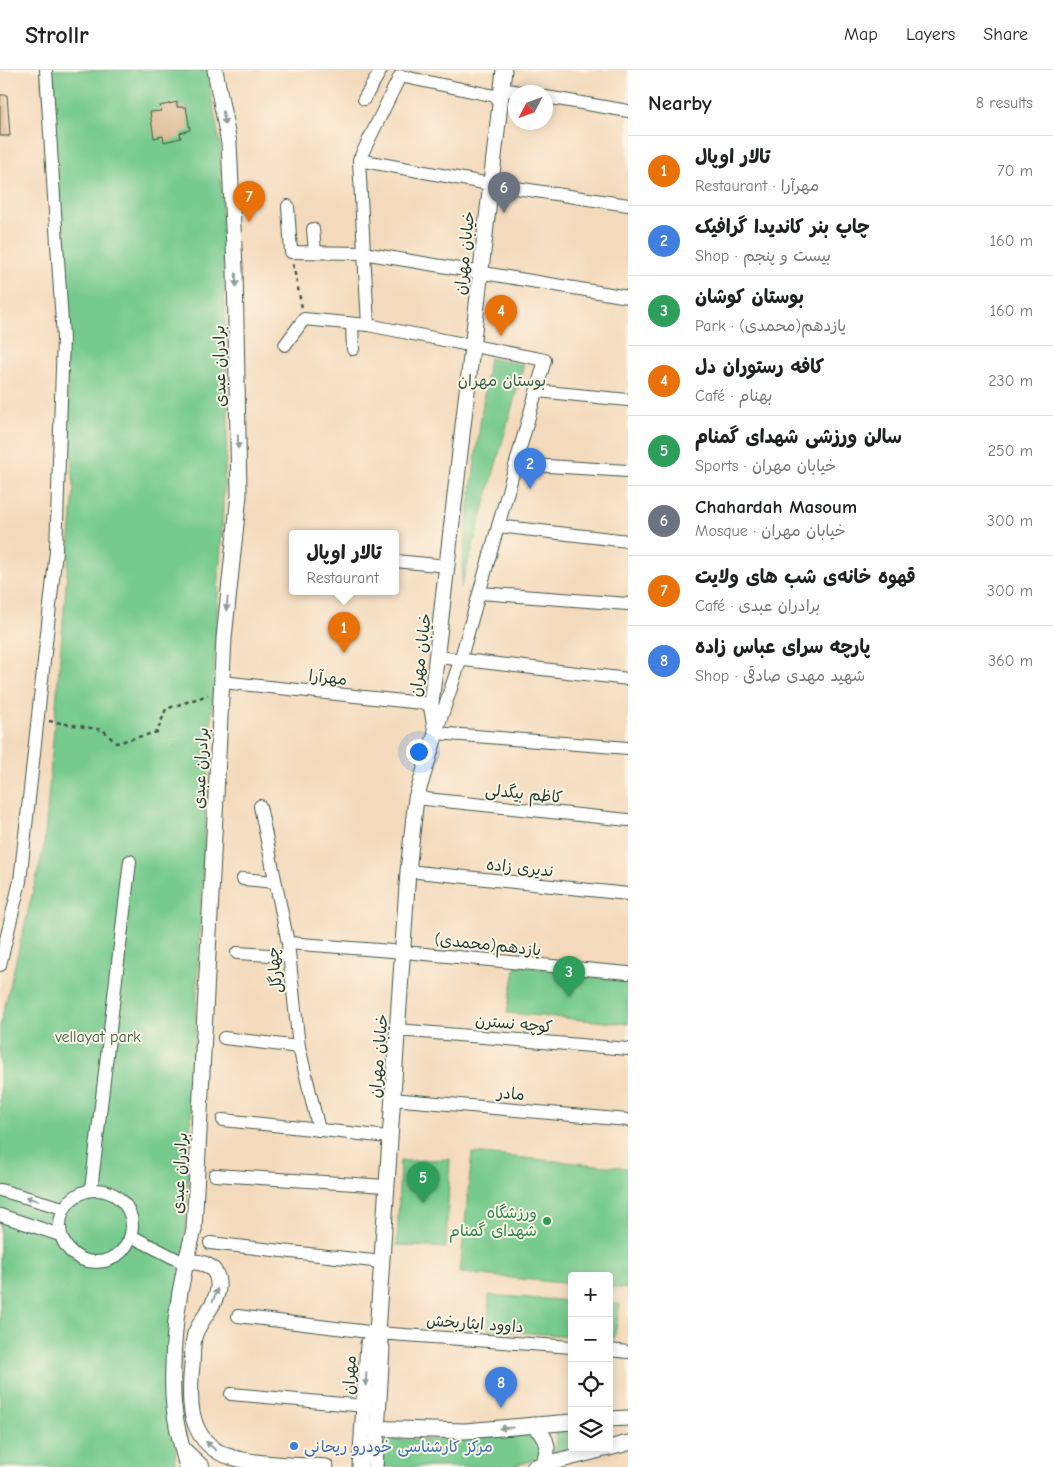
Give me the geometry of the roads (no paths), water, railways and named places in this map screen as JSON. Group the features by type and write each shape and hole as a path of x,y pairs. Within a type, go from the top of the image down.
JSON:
{"main road":[{"name":"برادران عبدی","path":"187,1467 181,1447 173,1396 176,1324 184,1263 194,1230 224,638 239,496 235,268 230,162 215,70"},
{"name":"خیابان مهران","path":"377,1333 408,872 416,798 436,733 431,704 438,657 504,70"},
{"path":"184,1263 196,1261 207,1264 216,1273 219,1284 216,1295 194,1336 189,1396 194,1422 203,1438 217,1451 234,1459 326,1467"},
{"name":"مهران","path":"375,1467 365,1406 368,1344 377,1333"},
{"name":"مهران","path":"360,1467 370,1428 382,1348 377,1333"},
{"path":"613,1420 628,1418"},
{"path":"370,1428 465,1431 568,1422"},
{"path":"534,1425 544,1434 548,1444 547,1454 538,1466"},
{"path":"613,1447 628,1443"},
{"path":"181,1447 202,1467"},
{"path":"538,1466 593,1452"}],"street":[{"path":"0,965 20,881 56,551 63,338 46,70"},
{"path":"364,99 380,70"},
{"path":"368,325 359,160 400,76 508,93"},
{"path":"553,98 628,111"},
{"path":"359,160 490,184 628,205"},
{"path":"288,206 291,252 363,253 628,296"},
{"path":"314,229 315,252"},
{"path":"286,345 304,319 368,325 545,360 480,593 436,733 628,748"},
{"path":"352,324 353,349"},
{"path":"537,392 628,400"},
{"path":"516,464 628,471"},
{"path":"498,526 628,541"},
{"path":"399,561 448,566"},
{"path":"480,593 628,604"},
{"path":"438,657 628,680"},
{"name":"مهرآرا","path":"222,682 431,704"},
{"name":"کاظم بیگدلی","path":"416,798 628,820"},
{"name":"چهارگل","path":"260,806 288,950 299,1047 319,1130"},
{"path":"90,1190 130,861"},
{"name":"ندیری زاده","path":"408,872 628,894"},
{"path":"243,879 275,882"},
{"name":"یازدهم(محمدی)","path":"237,953 288,950 404,952 628,974"},
{"name":"کوچه نسترن","path":"397,1030 628,1049"},
{"path":"224,1038 299,1047"},
{"name":"مادر","path":"392,1099 628,1120"},
{"path":"223,1120 389,1138"},
{"path":"215,1175 386,1186"},
{"path":"0,1190 63,1208"},
{"path":"90,1190 103,1190 114,1194 124,1202 130,1213 132,1224 131,1236 126,1247 118,1255 107,1261 84,1260 74,1255 60,1235 59,1223 63,1208 79,1193 90,1190"},
{"path":"0,1215 60,1235"},
{"path":"131,1236 184,1263"},
{"path":"210,1243 382,1262"},
{"name":"داوود ایثاربخش","path":"238,1316 377,1333 568,1347"},
{"path":"613,1350 628,1352"},
{"path":"231,1394 365,1406"}],"place":[{"name":"Chahardah Masoum","path":"504,213"},
{"name":"قهوه خانه‌ی شب های ولایت","path":"249,222"},
{"name":"کافه رستوران دل","path":"501,336"},
{"name":"چاپ بنر کاندیدا گرافیک","path":"530,489"},
{"name":"تالار اوپال","path":"344,653"},
{"name":"بوستان کوشان","path":"569,997"},
{"name":"سالن ورزشی شهدای گمنام","path":"423,1203"},
{"name":"ورزشگاه شهدای گمنام","path":"547,1221"},
{"name":"پارچه سرای عباس زاده","path":"501,1408"},
{"name":"مرکز کارشناسی خودرو ریحانی","path":"294,1446"}],"park label":[{"name":"بوستان مهران","path":"502,380"},
{"name":"vellayat park","path":"98,1036"}]}
